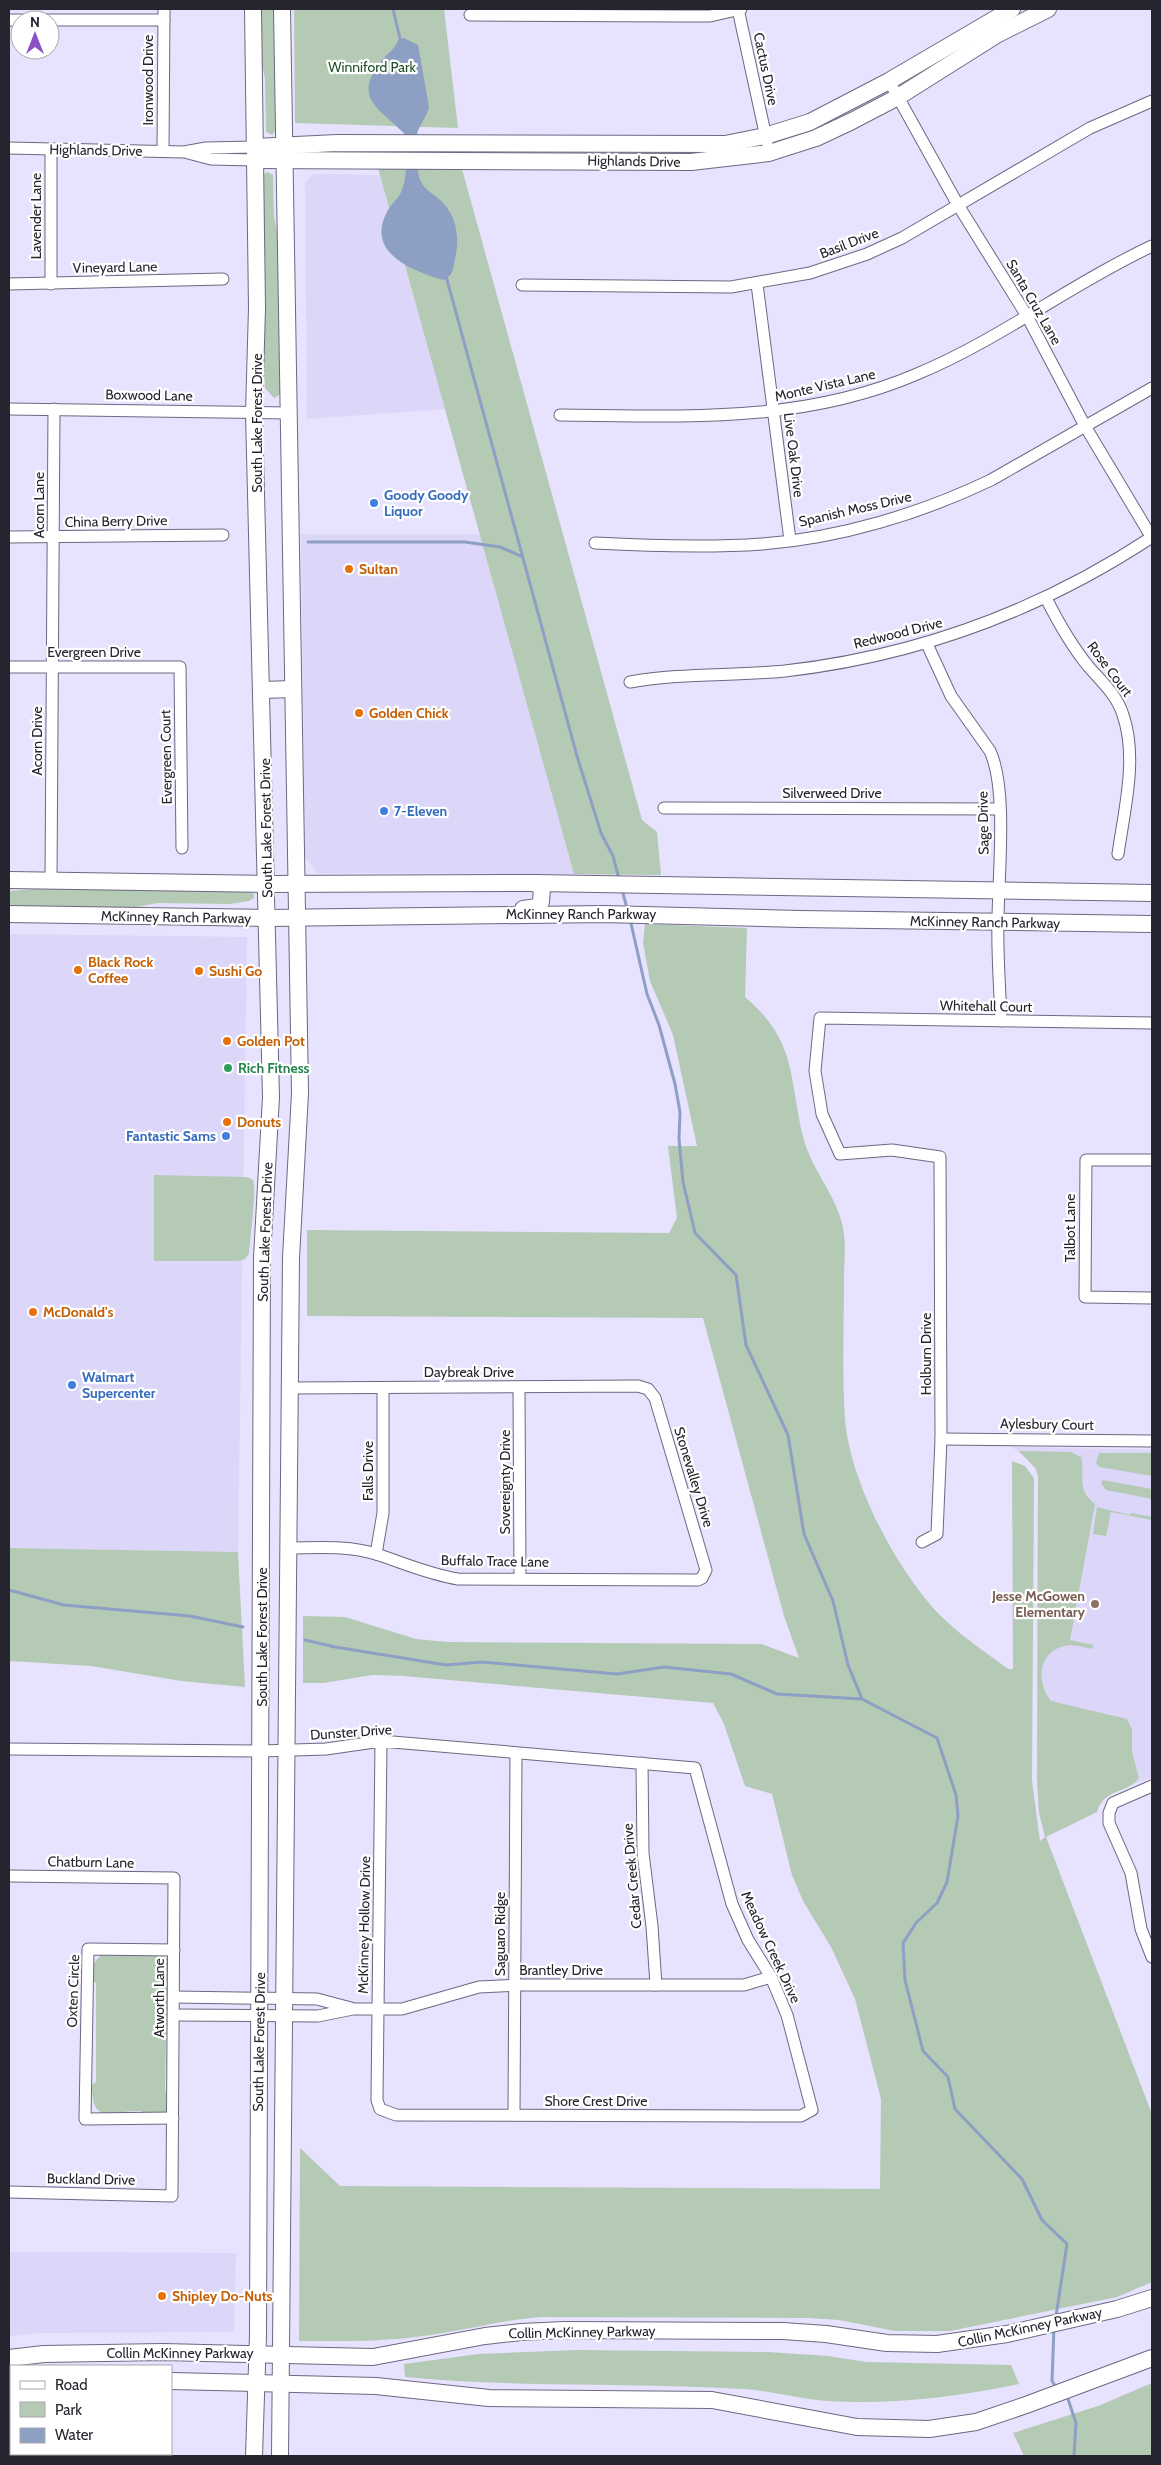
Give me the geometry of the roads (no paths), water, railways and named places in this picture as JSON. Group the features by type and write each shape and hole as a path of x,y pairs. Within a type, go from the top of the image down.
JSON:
{"main road":[{"name":"South Lake Forest Drive","path":"253,9 257,308 254,413 268,884 271,1097 262,1274 260,2016 254,2456"},
{"path":"282,9 297,917"},
{"name":"Highlands Drive","path":"255,154 284,144 725,144 765,136 810,122 889,81 1012,9"},
{"name":"Highlands Drive","path":"255,154 284,161 494,160 691,162 769,153 816,138 898,97 998,34 1048,9"},
{"path":"494,144 494,160"},
{"path":"262,690 293,690"},
{"path":"9,880 268,884 650,884 1152,893"},
{"path":"488,914 537,907 541,902 543,892 535,883"},
{"name":"McKinney Ranch Parkway","path":"9,914 267,918 488,914 658,914 800,920 1152,924"},
{"name":"South Lake Forest Drive","path":"280,2456 290,1275 300,1093 297,917"},
{"path":"262,1274 290,1275"},
{"path":"262,1548 287,1548"},
{"name":"Collin McKinney Parkway","path":"9,2358 74,2353 281,2354 373,2358 485,2336 565,2330 783,2331 826,2334 888,2343 937,2344 1007,2334 1152,2298"},
{"name":"Collin McKinney Parkway","path":"172,2381 256,2388 280,2384 405,2388 489,2398 712,2400 826,2422 885,2429 930,2429 976,2422 1026,2406 1152,2358"},
{"path":"172,2391 256,2388"}],"street":[{"path":"470,15 710,16 739,9"},
{"name":"Cactus Drive","path":"739,9 769,153"},
{"path":"60,19 164,14"},
{"name":"Ironwood Drive","path":"163,151 164,14"},
{"name":"Santa Cruz Lane","path":"889,81 958,205 1026,316 1085,426 1152,538"},
{"name":"Basil Drive","path":"522,285 703,288 756,284 810,273 867,254 925,225 1090,128 1152,101"},
{"name":"Highlands Drive","path":"9,148 184,152 206,148 255,154"},
{"name":"Lavender Lane","path":"51,149 51,284"},
{"name":"Monte Vista Lane","path":"560,415 717,416 773,412 847,398 898,382 964,353 1152,246"},
{"name":"Vineyard Lane","path":"9,284 223,279"},
{"name":"Live Oak Drive","path":"756,284 790,540"},
{"name":"Spanish Moss Drive","path":"595,543 712,546 790,540 892,518 964,493 1018,466 1152,388"},
{"name":"Boxwood Lane","path":"9,409 289,413"},
{"name":"Acorn Lane","path":"52,602 54,409"},
{"name":"China Berry Drive","path":"9,537 223,535"},
{"name":"Redwood Drive","path":"630,682 669,676 749,673 809,668 926,644 986,623 1046,598 1086,578 1152,538"},
{"name":"Rose Court","path":"1046,598 1070,641 1110,690 1123,715 1129,745 1129,762 1118,854"},
{"name":"Acorn Drive","path":"52,602 52,880"},
{"name":"Sage Drive","path":"926,644 951,696 990,751 998,776 998,922 1001,1021"},
{"name":"Evergreen Drive","path":"9,666 180,667"},
{"name":"Evergreen Court","path":"180,667 182,848"},
{"name":"Silverweed Drive","path":"664,808 999,809"},
{"name":"Whitehall Court","path":"940,1157 892,1150 840,1154 822,1114 815,1071 820,1018 1152,1023"},
{"name":"Holburn Drive","path":"922,1542 937,1534 941,1439 940,1157"},
{"name":"Talbot Lane","path":"1152,1160 1086,1160 1085,1297 1152,1298"},
{"name":"Daybreak Drive","path":"290,1388 638,1386 648,1389"},
{"name":"Sovereignty Drive","path":"519,1387 520,1578"},
{"name":"Falls Drive","path":"376,1554 383,1513 383,1388"},
{"name":"Stonevalley Drive","path":"648,1389 658,1408 705,1565 705,1575"},
{"name":"Aylesbury Court","path":"941,1439 1152,1441"},
{"name":"Buffalo Trace Lane","path":"287,1548 349,1548 376,1554 436,1576 458,1578 698,1580 705,1575"},
{"name":"Dunster Drive","path":"9,1748 261,1752 326,1749 381,1741 695,1768"},
{"name":"McKinney Hollow Drive","path":"380,2109 377,2100 381,1741"},
{"name":"Saguaro Ridge","path":"514,2115 516,1753"},
{"name":"Cedar Creek Drive","path":"642,1763 643,1853 652,1926 656,1985"},
{"name":"Meadow Creek Drive","path":"695,1768 732,1904 748,1940 771,1977 787,2015 812,2110"},
{"path":"1152,1786 1113,1803 1109,1813 1109,1823 1131,1874 1147,1927 1152,1957"},
{"name":"Chatburn Lane","path":"9,1876 174,1878"},
{"name":"Atworth Lane","path":"172,2196 174,1878"},
{"name":"Oxten Circle","path":"173,2118 85,2119 88,1949 174,1950"},
{"name":"Brantley Drive","path":"174,2015 318,2016 353,2009 402,2009 478,1987 514,1985 744,1985 771,1977"},
{"name":"Brantley Drive","path":"174,1997 284,1997 317,1999 353,2009"},
{"name":"Shore Crest Drive","path":"380,2109 396,2115 801,2116 812,2110"},
{"name":"Buckland Drive","path":"9,2192 172,2196"}],"water":[{"path":"404,38 418,45 429,107 417,134 420,181 445,205 456,227 457,243 454,266 451,274 443,280 406,265 387,249 382,239 382,226 387,212 399,196 404,183 406,165 404,133 377,108 369,92 369,82 374,71 394,48 398,40"}],"waterway":[{"path":"393,9 401,43"},
{"path":"446,276 577,756 601,833 613,856 619,879"},
{"path":"308,542 465,542 500,547 523,557"},
{"path":"622,890 627,908"},
{"path":"630,919 647,994 659,1025 675,1084 680,1112 679,1139 683,1182 695,1233 736,1275 746,1345 788,1435 804,1534 833,1601 848,1665 862,1699"},
{"path":"9,1590 64,1605 190,1616 243,1627"},
{"path":"305,1640 335,1647 446,1665 482,1662 617,1674 664,1667 731,1674 777,1694 862,1699 937,1738 956,1795 958,1816 947,1882 937,1903 916,1923 903,1943 905,1980 923,2051 948,2077 955,2109 1022,2179 1042,2220 1067,2244 1056,2316"},
{"path":"1054,2328 1052,2381 1056,2387"},
{"path":"1067,2396 1076,2423 1074,2456"}],"place":[{"name":"Goody Goody Liquor","path":"374,503"},
{"name":"Sultan","path":"349,569"},
{"name":"Golden Chick","path":"359,713"},
{"name":"7-Eleven","path":"384,811"},
{"name":"Black Rock Coffee","path":"78,970"},
{"name":"Sushi Go","path":"199,971"},
{"name":"Golden Pot","path":"227,1041"},
{"name":"Rich Fitness","path":"228,1068"},
{"name":"Donuts","path":"227,1122"},
{"name":"Fantastic Sams","path":"226,1136"},
{"name":"McDonald's","path":"33,1312"},
{"name":"Walmart Supercenter","path":"72,1385"},
{"name":"Jesse McGowen Elementary","path":"1095,1604"},
{"name":"Shipley Do-Nuts","path":"162,2296"}],"park label":[{"name":"Winniford Park","path":"372,67"}]}
